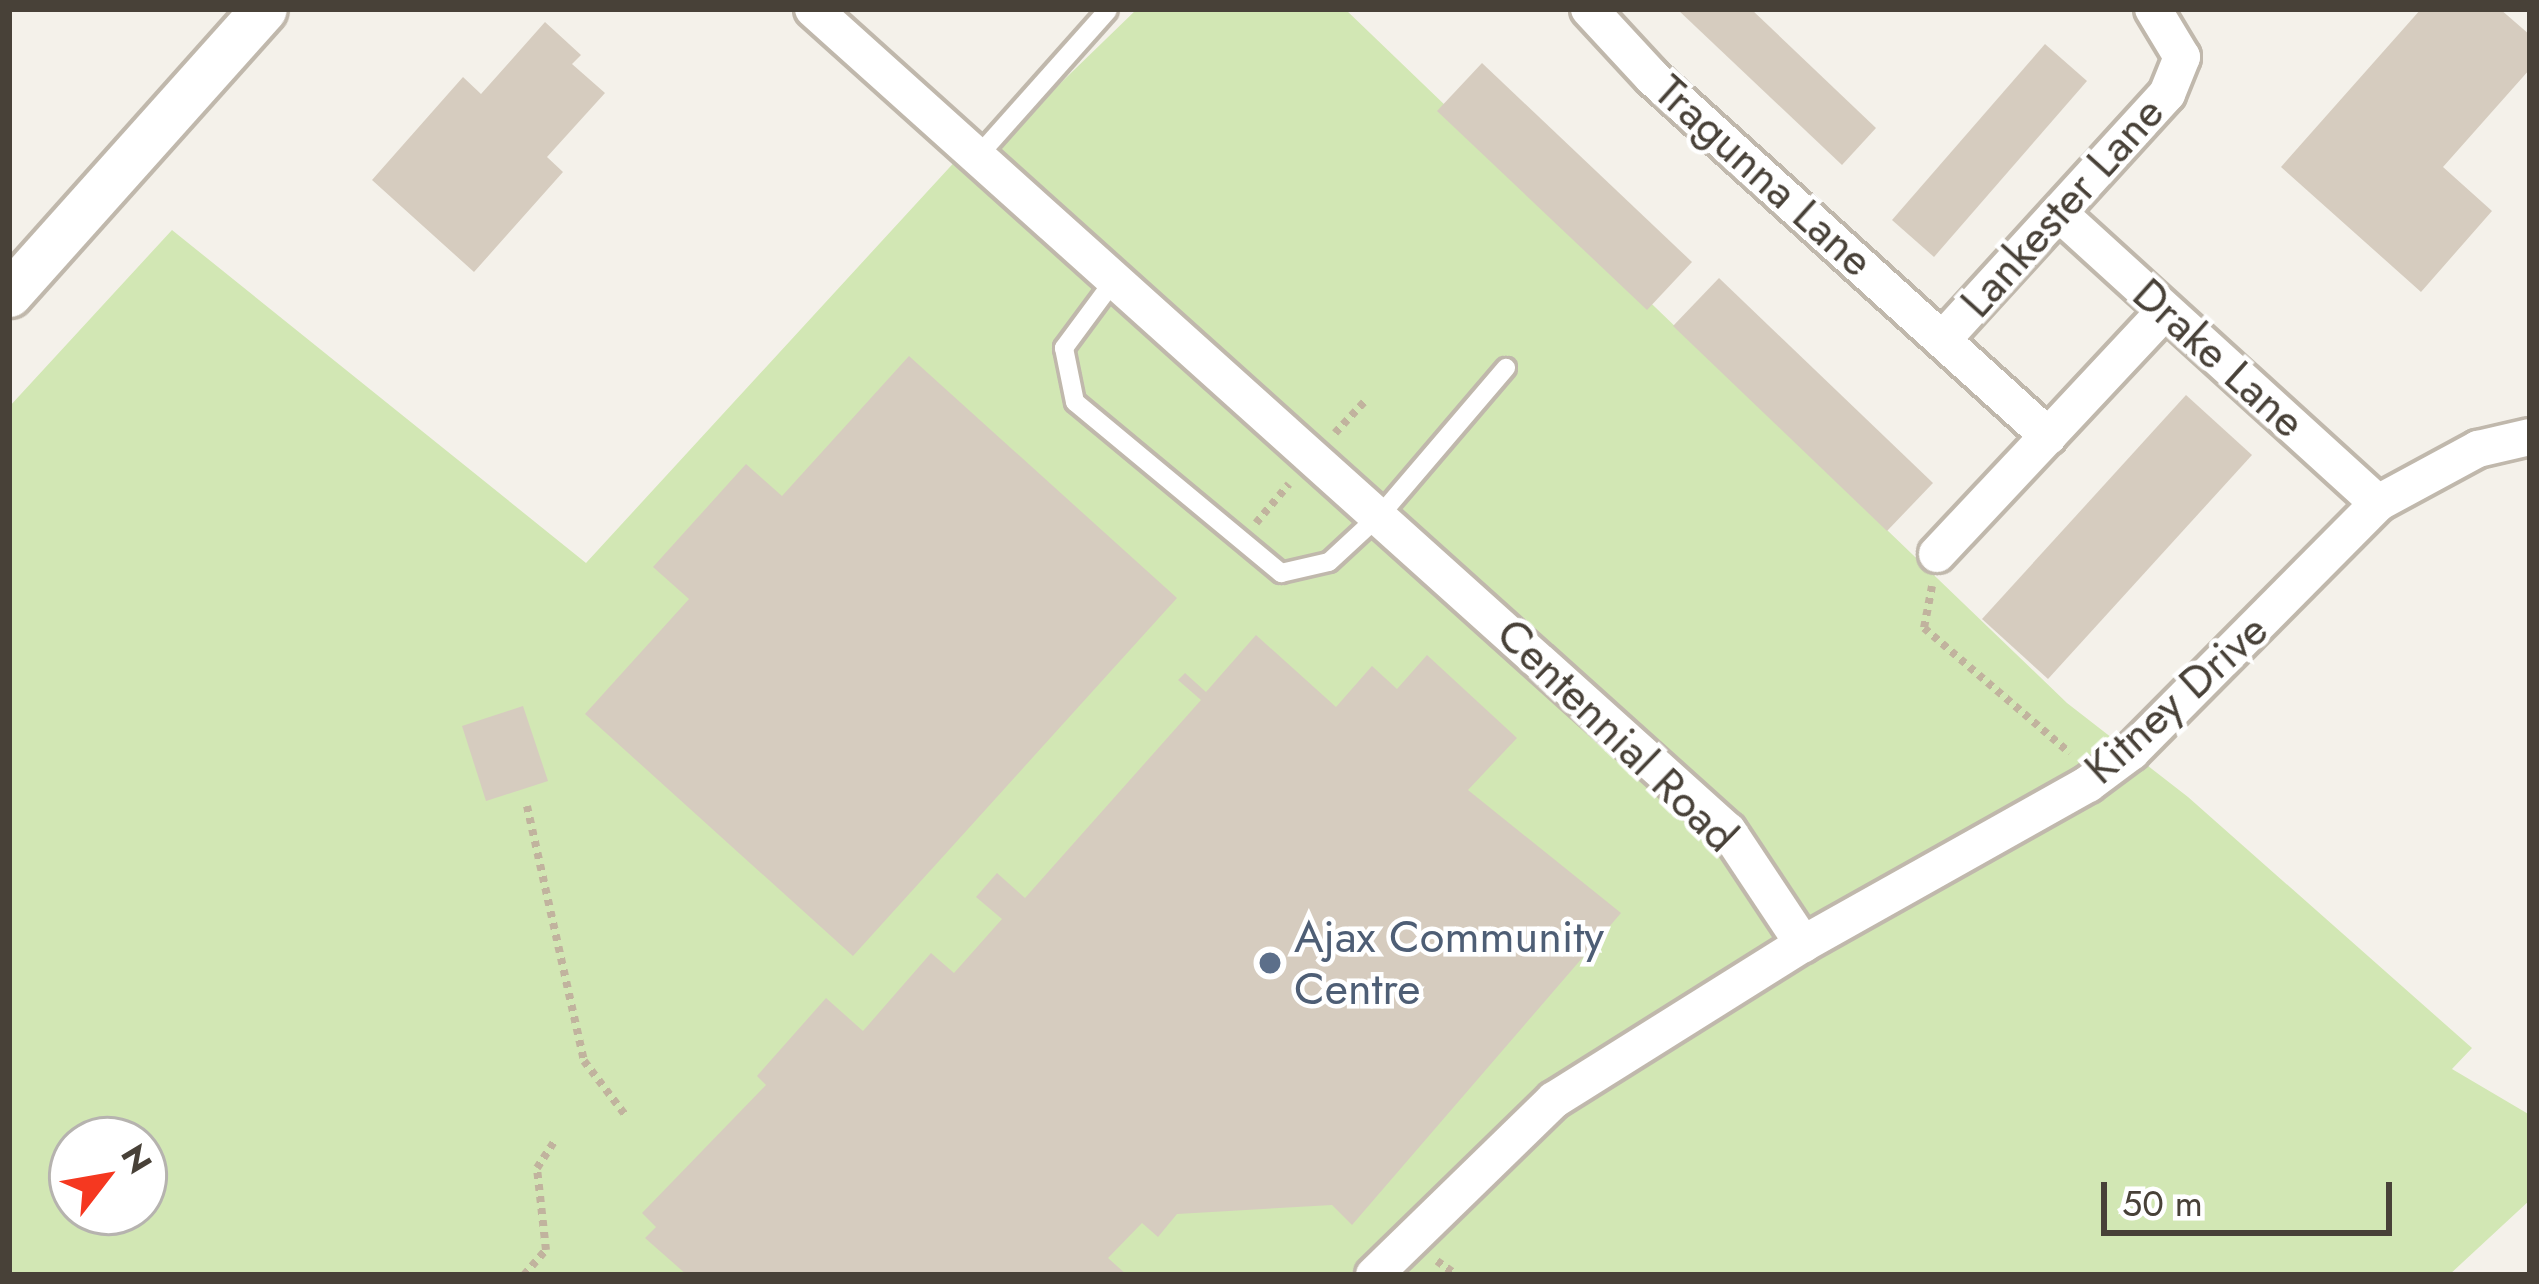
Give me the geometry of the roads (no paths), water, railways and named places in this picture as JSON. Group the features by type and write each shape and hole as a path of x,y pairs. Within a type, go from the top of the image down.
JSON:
{"street":[{"path":"9,294 264,9"},
{"name":"Centennial Road","path":"813,9 1382,513 1728,831 1803,944"},
{"name":"Tragunna Lane","path":"1589,9 1652,77 2048,436"},
{"name":"Lankester Lane","path":"1944,338 2167,94 2182,57 2153,9"},
{"name":"Drake Lane","path":"2060,214 2378,503"},
{"path":"1936,554 2165,311"},
{"name":"Kitney Drive","path":"1803,944 2102,774 2378,503 2478,449 2530,436"},
{"path":"1374,1275 1554,1100 1803,944"}],"lane":[{"path":"978,155 1108,10"},
{"path":"1115,279 1064,348 1075,402 1281,573 1329,562 1382,513 1506,368"}],"place":[{"name":"Ajax Community Centre","path":"1270,963"}]}
